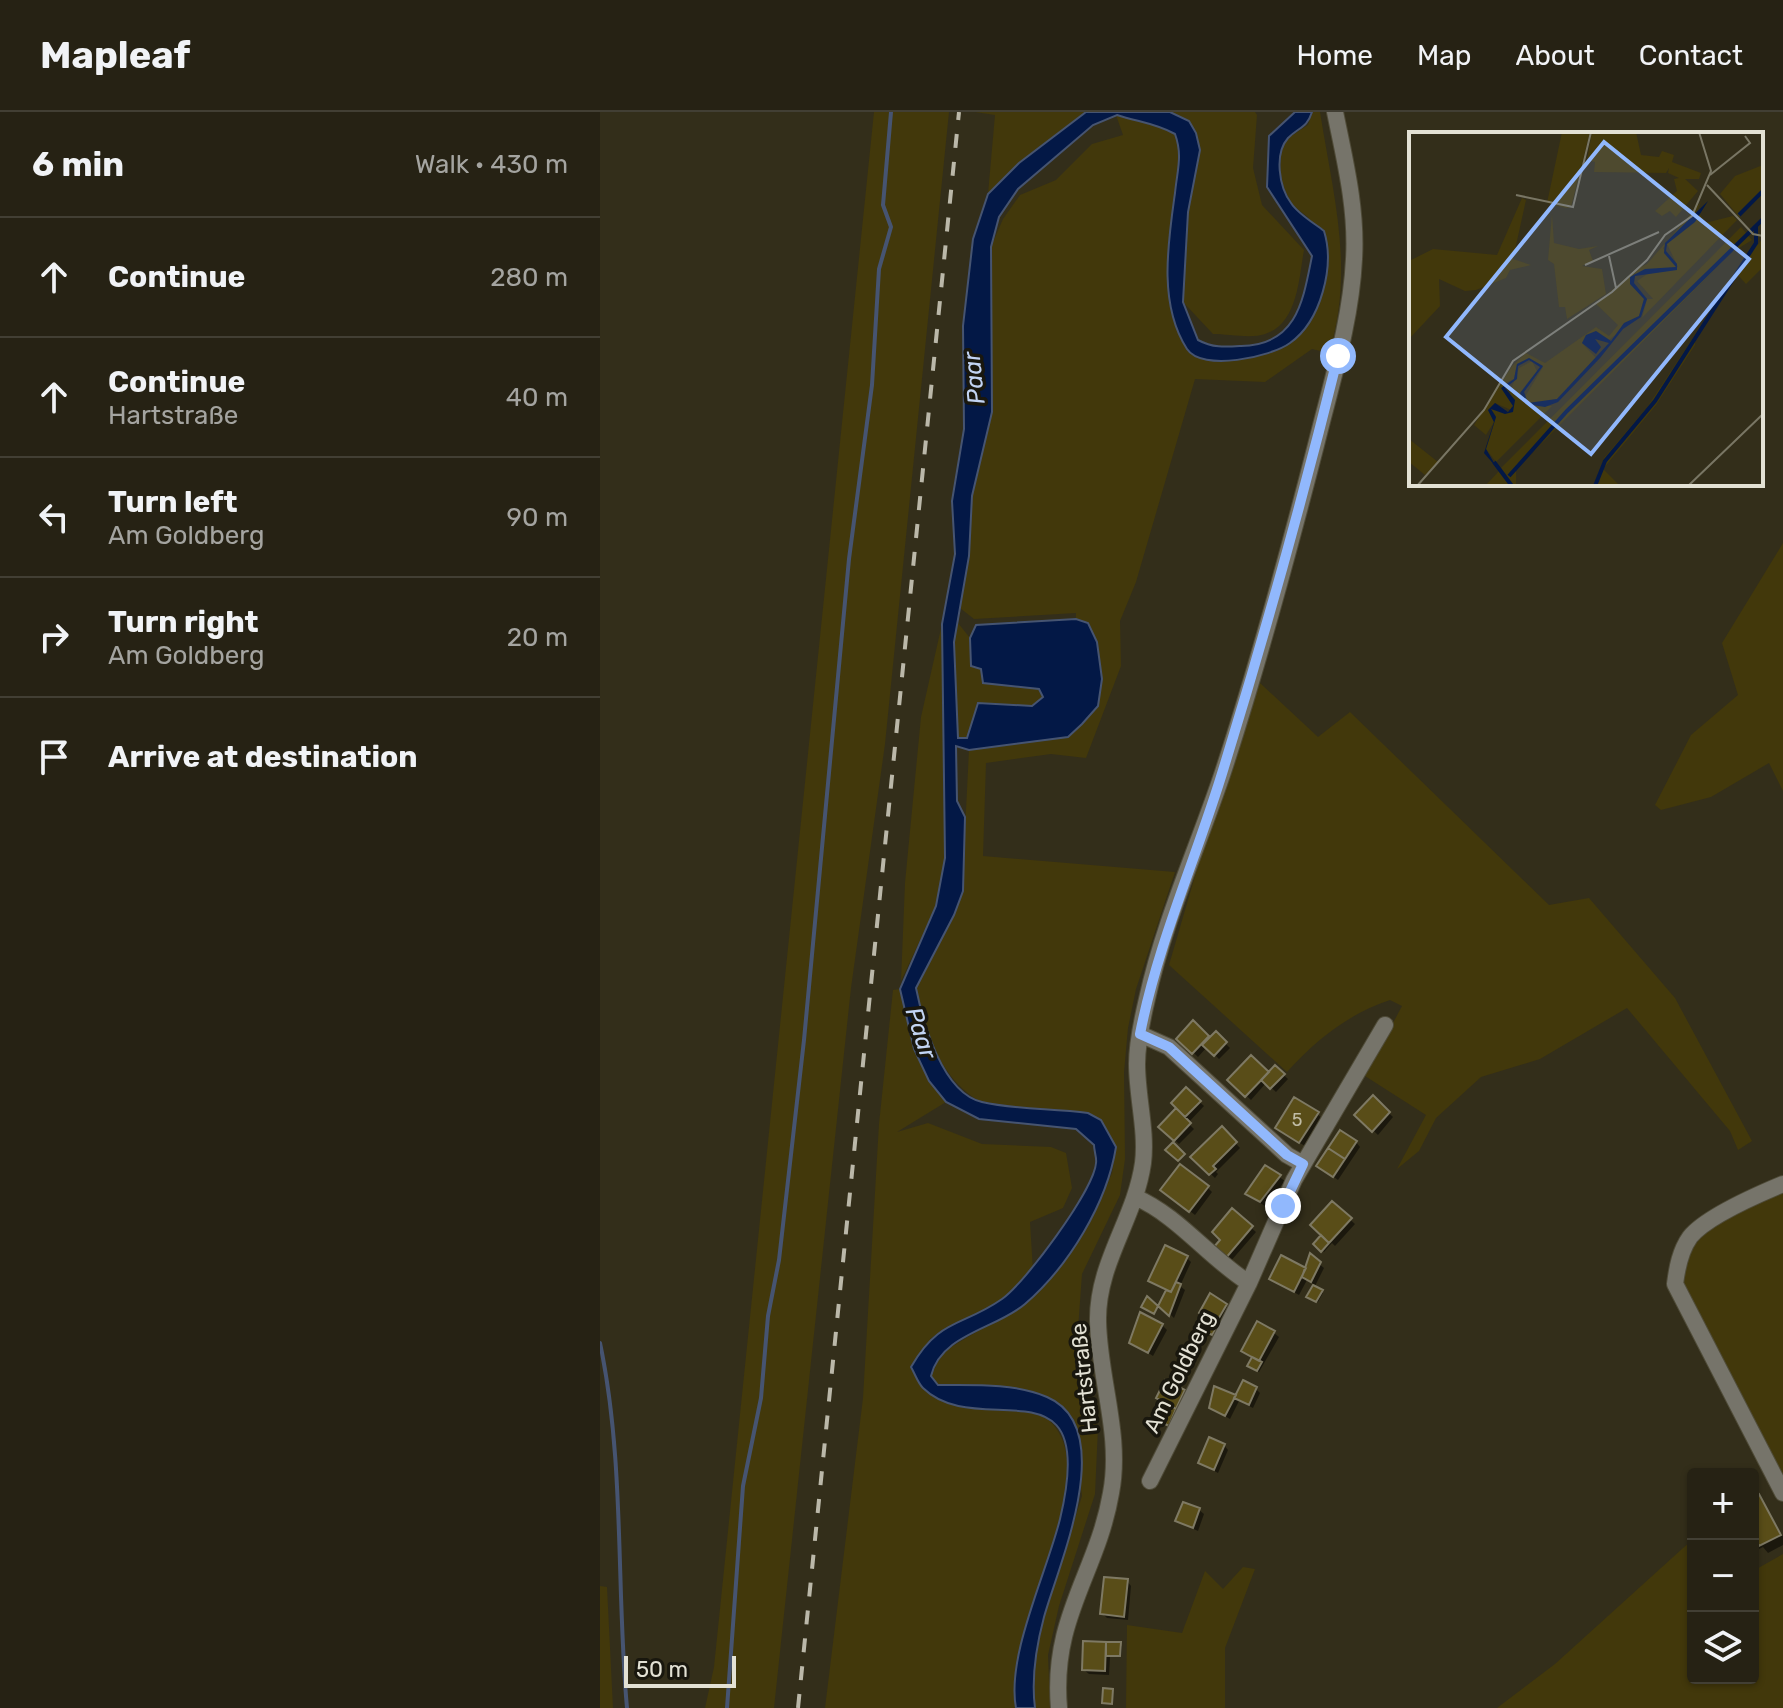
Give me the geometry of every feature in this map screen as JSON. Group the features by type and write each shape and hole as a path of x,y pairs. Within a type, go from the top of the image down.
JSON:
{"street":[{"name":"Hartstraße","path":"1059,1708 1058,1664 1065,1626 1106,1517 1112,1491 1113,1431 1098,1323 1099,1293 1103,1272 1135,1197 1145,1148 1137,1061 1140,1034 1161,949 1224,770 1303,496 1344,335 1354,261 1353,220 1335,112"},
{"name":"Am Goldberg","path":"1150,1481 1249,1283 1303,1164 1385,1025"},
{"path":"1140,1034 1169,1047 1287,1155 1303,1164"},
{"path":"1783,1184 1761,1193 1691,1235 1679,1258 1675,1284 1783,1493"},
{"path":"1135,1197 1162,1210 1229,1270 1249,1283"}],"shaded area":[{"path":"874,112 949,112 885,744 851,988 774,1708 705,1708 714,1667"},
{"path":"975,112 1086,112 1019,163 988,194 995,115"},
{"path":"1170,112 1255,112 1257,115 1253,168 1262,205 1304,250 1291,310 1276,329 1259,335 1213,334 1183,302 1188,212 1200,150"},
{"path":"1312,112 1320,112 1339,232 1340,292 1329,353 1312,349 1265,382 1195,379 1136,582 1120,621 1121,666 1086,758 1051,754 986,763 983,856 1175,872 1136,989 1128,1028 1124,1072 1125,1159 1120,1195 1082,1274 1078,1329 1098,1428 1095,1494 1059,1606 1048,1655 1050,1708 1035,1708 1034,1667 1044,1617 1082,1496 1072,1417 987,1385 938,1385 931,1377 941,1353 1027,1302 1093,1217 1112,1173 1116,1147 1101,1120 979,1101 965,1091 936,1052 916,987 954,915 962,891 969,750 1068,737 1098,706 1102,679 1096,642 1088,623 1076,619 1076,613 974,619 960,608 969,556 972,496 992,412 991,247 1003,219 1020,195 1056,180 1092,144 1123,135 1116,115 1154,125 1176,134 1182,154 1168,245 1190,353 1291,343 1329,263 1308,217 1291,204 1280,178 1281,150 1288,138 1308,125"},
{"path":"1783,543 1783,791 1769,763 1711,797 1661,810 1655,805 1691,735 1738,695 1722,643"},
{"path":"958,623 970,638 971,666 981,668 983,683 1039,689 1043,697 1032,706 978,703 967,738 958,738 954,642"},
{"path":"942,624 945,858 936,906 901,981 905,883 921,717"},
{"path":"1260,683 1318,737 1350,712 1549,905 1589,898 1675,998 1752,1141 1738,1150 1730,1131 1627,1008 1540,1059 1481,1077 1436,1118 1419,1151 1397,1169 1426,1115 1365,1076 1402,1006 1390,1000 1347,1020 1309,1049 1287,1072 1169,965 1202,852"},
{"path":"900,989 922,1062 946,1102 897,1132 928,1123 982,1144 1051,1147 1066,1153 1072,1188 1063,1208 1030,1222 1033,1271 992,1306 930,1339 922,1387 1040,1414 1061,1437 1068,1469 1063,1508 1025,1637 1016,1676 1016,1708 825,1708 863,1398 879,1124 893,990"},
{"path":"1783,1193 1783,1480 1684,1286 1686,1266 1703,1236 1731,1216"},
{"path":"1687,1544 1687,1684 1759,1684 1759,1568 1783,1554 1783,1708 1497,1708 1555,1664"},
{"path":"1243,1567 1255,1569 1225,1648 1225,1708 1126,1708 1127,1625 1182,1633 1205,1571 1223,1589"},
{"path":"600,1586 607,1587 613,1708 600,1708"}],"water":[{"name":"Paar","path":"1086,112 1170,112 1189,121 1196,133 1200,150 1188,212 1183,302 1198,340 1219,346 1260,344 1286,329 1300,304 1312,256 1267,187 1269,136 1295,112 1312,112 1305,124 1284,145 1280,161 1281,180 1294,207 1324,231 1328,260 1323,292 1317,307 1301,333 1290,343 1268,353 1237,360 1207,360 1195,356 1187,349 1178,331 1169,293 1168,252 1179,157 1175,134 1117,115 1093,125 1018,189 999,217 991,247 992,412 972,496 969,556 954,642 958,738 967,738 978,703 1032,706 1043,697 1039,689 983,683 981,669 971,666 970,638 976,625 1076,619 1088,623 1097,642 1102,679 1098,706 1068,737 969,750 956,746 957,801 965,817 963,891 916,988 929,1037 945,1071 968,1096 995,1105 1088,1113 1101,1120 1116,1147 1095,1211 1057,1271 1013,1313 957,1341 937,1362 931,1376 938,1385 1008,1387 1035,1392 1068,1413 1079,1437 1082,1467 1078,1500 1039,1640 1034,1673 1035,1708 1016,1708 1014,1687 1022,1639 1060,1519 1068,1468 1063,1436 1049,1419 1028,1412 947,1403 923,1388 911,1367 921,1351 942,1331 1002,1299 1026,1275 1084,1193 1096,1163 1094,1145 1076,1129 979,1119 946,1102 929,1081 914,1049 900,989 936,906 945,858 942,624 955,554 952,501 964,429 963,326 973,239 988,194 1019,163"}],"building":[{"path":"1193,1020 1209,1036 1192,1054 1176,1039"},
{"path":"1216,1031 1227,1042 1214,1056 1202,1045"},
{"path":"1251,1055 1269,1072 1245,1097 1227,1080"},
{"path":"1275,1065 1285,1074 1270,1089 1261,1080"},
{"path":"1186,1087 1201,1101 1185,1117 1171,1103"},
{"path":"1373,1095 1390,1112 1372,1132 1354,1115"},
{"path":"1294,1097 1319,1112 1299,1143 1275,1128"},
{"path":"1176,1108 1191,1123 1174,1141 1158,1127"},
{"path":"1222,1126 1237,1142 1213,1166 1216,1169 1209,1175 1190,1157"},
{"path":"1340,1130 1357,1141 1345,1159 1328,1148"},
{"path":"1173,1142 1185,1154 1178,1161 1165,1150"},
{"path":"1328,1148 1345,1159 1333,1177 1316,1166"},
{"path":"1180,1164 1209,1186 1189,1212 1160,1190"},
{"path":"1265,1165 1281,1175 1260,1202 1245,1194"},
{"path":"1332,1201 1352,1218 1329,1243 1310,1225"},
{"path":"1232,1208 1253,1226 1225,1259 1213,1248 1220,1240 1212,1232"},
{"path":"1321,1235 1329,1243 1321,1252 1313,1244"},
{"path":"1165,1245 1188,1256 1171,1292 1148,1281"},
{"path":"1310,1253 1321,1262 1311,1282 1302,1277"},
{"path":"1281,1255 1306,1268 1294,1292 1269,1279"},
{"path":"1176,1282 1181,1284 1169,1316 1158,1306 1166,1290 1171,1292"},
{"path":"1313,1285 1323,1290 1316,1302 1306,1297"},
{"path":"1210,1293 1227,1304 1216,1323 1199,1313"},
{"path":"1147,1296 1158,1306 1154,1314 1141,1307"},
{"path":"1140,1312 1163,1324 1148,1353 1129,1343"},
{"path":"1211,1320 1219,1324 1212,1335 1204,1331"},
{"path":"1257,1321 1275,1331 1259,1361 1241,1351"},
{"path":"1252,1357 1262,1362 1257,1371 1247,1366"},
{"path":"1165,1380 1185,1390 1176,1409 1156,1398"},
{"path":"1243,1380 1257,1387 1249,1405 1234,1398"},
{"path":"1214,1386 1236,1395 1225,1416 1209,1408"},
{"path":"1163,1402 1176,1409 1169,1426 1155,1419"},
{"path":"1209,1437 1225,1444 1214,1470 1198,1463"},
{"path":"1759,1494 1781,1535 1759,1546"},
{"path":"1183,1502 1200,1508 1193,1528 1175,1521"},
{"path":"1104,1577 1128,1579 1124,1617 1100,1614"},
{"path":"1083,1641 1106,1642 1105,1671 1082,1670"},
{"path":"1106,1642 1121,1642 1120,1656 1106,1656"},
{"path":"1103,1688 1113,1689 1112,1704 1102,1703"}],"waterway":[{"path":"727,1708 743,1486 761,1398 768,1316 779,1260 804,1040 849,559 872,385 879,269 891,227 883,205 891,112"},
{"path":"600,1343 617,1479 627,1708"}],"railway":[{"path":"798,1708 959,112"}],"route":[{"path":"1283,1206 1303,1164 1287,1155 1169,1047 1140,1034 1161,949 1224,770 1303,496 1338,356"}]}
